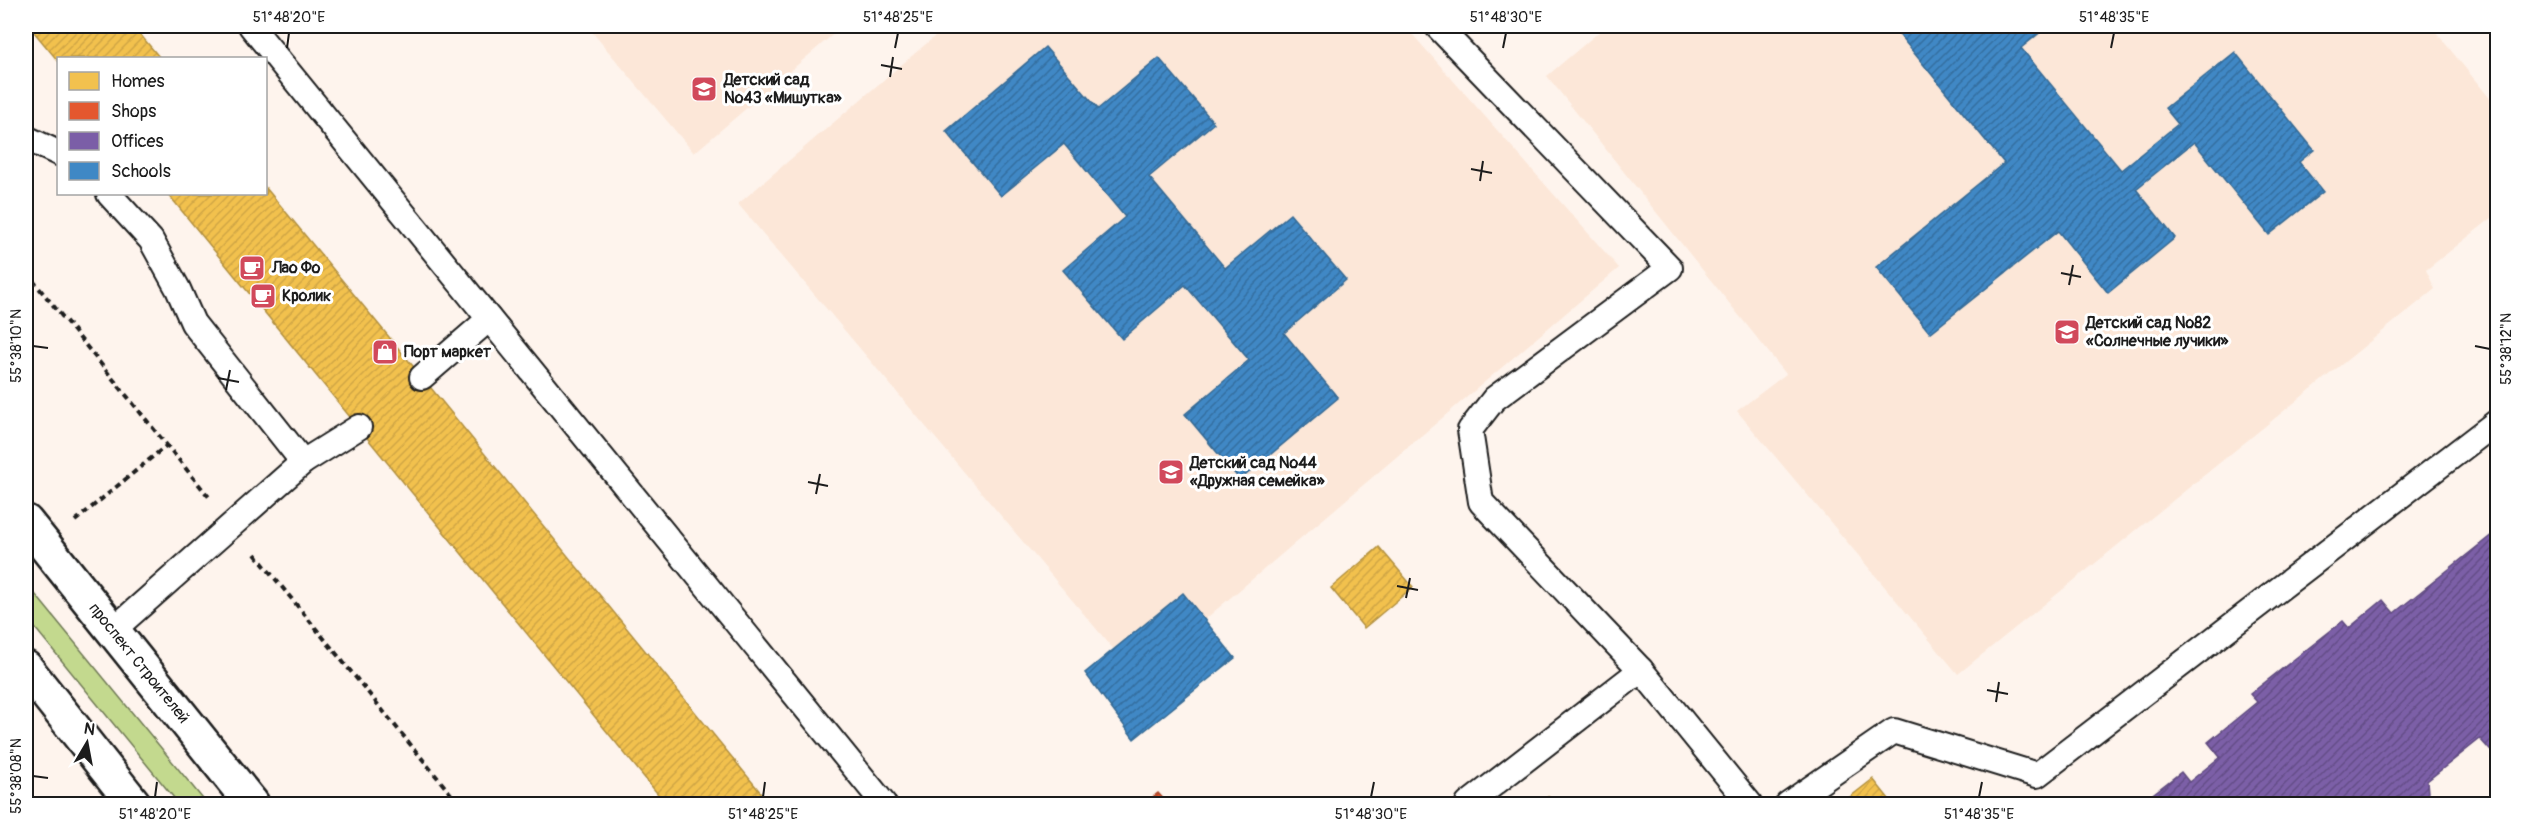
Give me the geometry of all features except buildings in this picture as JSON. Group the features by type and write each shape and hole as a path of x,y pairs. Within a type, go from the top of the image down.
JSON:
{"main road":[{"name":"проспект Строителей","path":"26,522 252,804"},
{"path":"26,668 134,804"}],"lane":[{"path":"251,26 884,804"},
{"path":"1437,26 1670,268 1494,399 1470,430 1481,502 1641,670 1750,804"},
{"path":"26,138 57,153"},
{"path":"110,195 151,240 194,323 303,462"},
{"path":"422,377 489,318"},
{"path":"1788,804 1894,731 2037,775 2498,421"},
{"path":"112,631 303,462 359,427"},
{"path":"1468,804 1641,670"}],"path":[{"path":"75,521 167,445"}],"shaded area":[{"name":"Детский сад №43 «Мишутка»","path":"587,26 843,26 694,153"},
{"name":"Детский сад №44 «Дружная семейка»","path":"947,26 1405,26 1619,268 1137,677 738,204"},
{"name":"Детский сад №82 «Солнечные лучики»","path":"1606,26 2431,26 2497,107 2497,214 2426,270 2435,289 1958,674 1737,411 1786,374 1547,76"}],"green space":[{"path":"26,583 207,804 179,804 26,617"}],"place":[{"name":"Детский сад №43 «Мишутка»","path":"704,89"},
{"name":"Лао Фо","path":"252,268"},
{"name":"Кролик","path":"263,296"},
{"name":"Детский сад №82 «Солнечные лучики»","path":"2067,332"},
{"name":"Порт маркет","path":"385,352"},
{"name":"Детский сад №44 «Дружная семейка»","path":"1171,472"}]}
